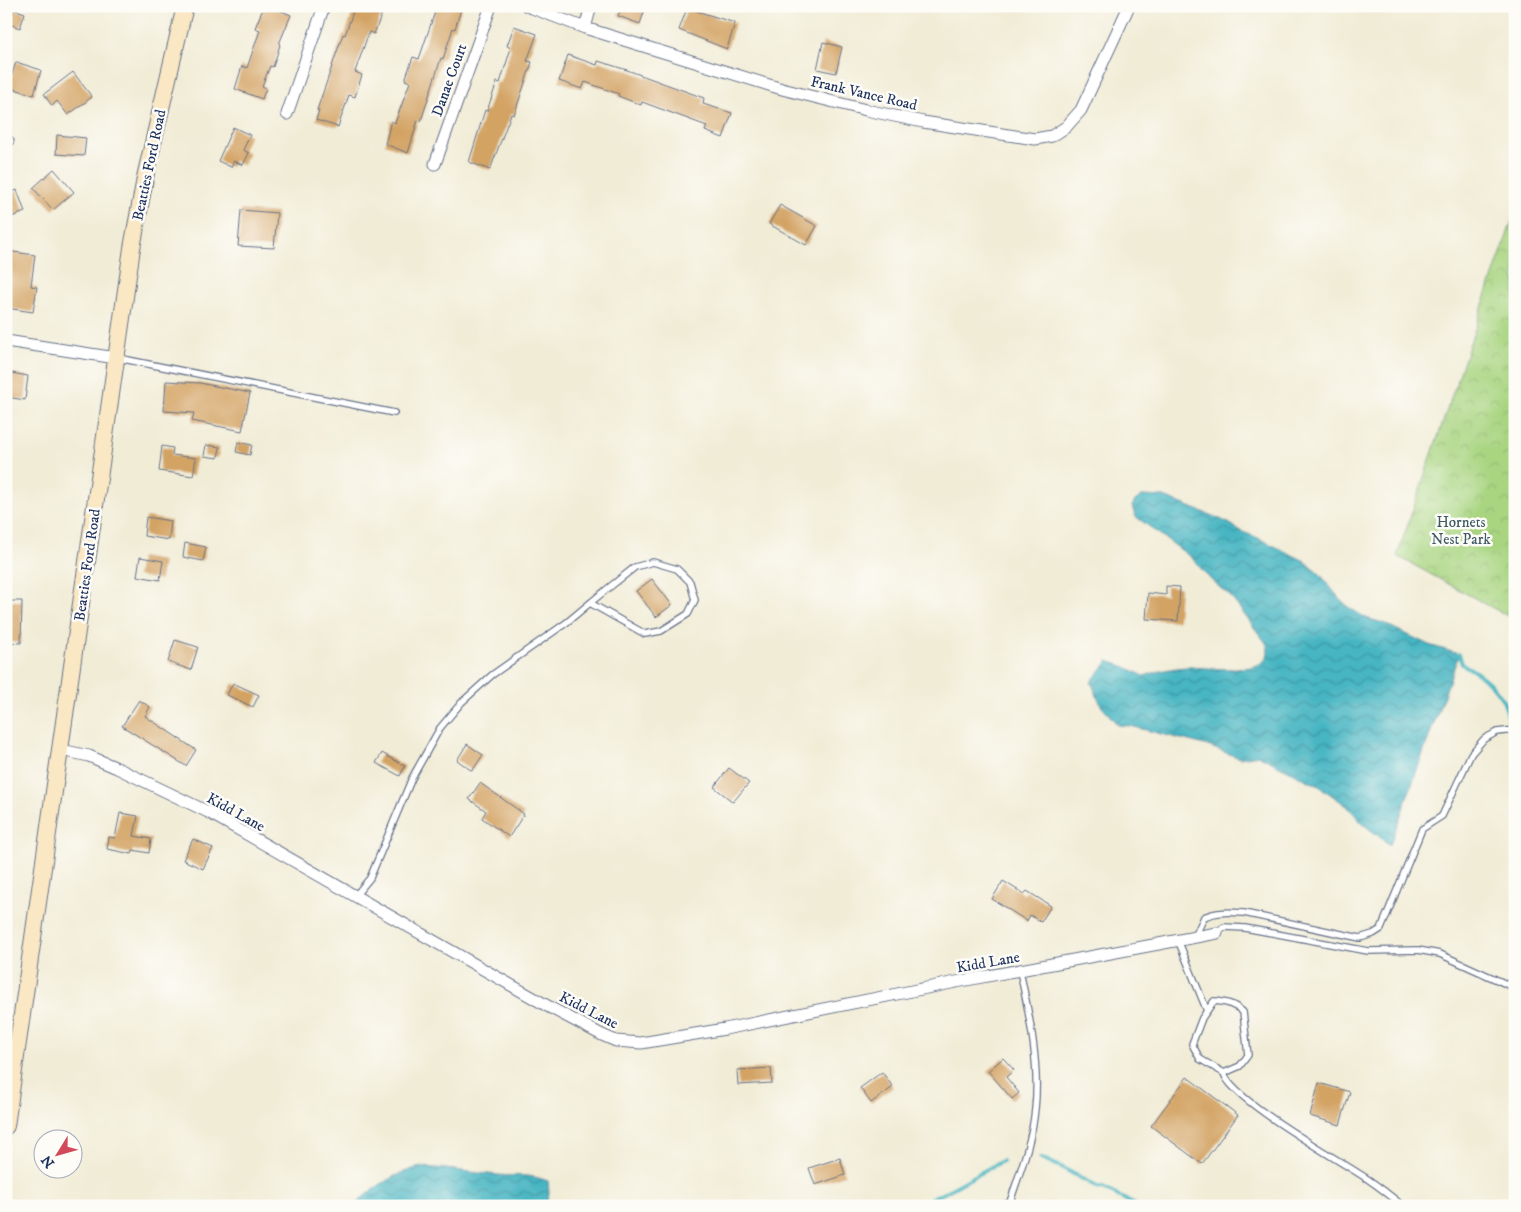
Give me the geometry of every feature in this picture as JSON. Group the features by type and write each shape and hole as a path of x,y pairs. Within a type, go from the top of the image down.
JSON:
{"main road":[{"name":"Beatties Ford Road","path":"6,1126 132,248 146,173 185,6"}],"street":[{"path":"287,114 324,6"},
{"name":"Danae Court","path":"435,164 492,6"},
{"name":"Frank Vance Road","path":"527,6 584,28 782,89 922,122 1035,139 1046,138 1059,131 1074,120 1081,110 1128,6"},
{"path":"584,28 591,6"},
{"path":"6,341 116,358"},
{"name":"Kidd Lane","path":"61,750 80,753 96,759 200,808 602,1036 616,1041 629,1043 661,1040 725,1029 956,982 1217,933"}],"lane":[{"path":"116,358 394,412"},
{"path":"355,896 370,878 412,778 440,728 462,702 492,675 566,623 590,603 635,568 653,562 677,570 690,582 695,600 688,614 661,631 645,634 590,603"},
{"path":"1195,937 1204,917 1214,913 1226,912 1244,913 1360,938 1373,934 1381,928 1422,829 1442,816 1471,754 1484,739 1498,732 1515,730"},
{"path":"1217,933 1224,927 1245,928 1368,951 1418,950 1440,954 1515,988"},
{"path":"1178,940 1207,1011"},
{"path":"1002,1206 1010,1202 1025,1157 1035,1109 1035,1065 1030,1023 1020,971"},
{"path":"1224,1073 1240,1066 1248,1055 1243,1012 1236,1005 1214,1001 1196,1030 1192,1044 1200,1059 1224,1073 1225,1078 1248,1101 1276,1121 1370,1180 1403,1206"}],"green space":[{"name":"Hornets Nest Park","path":"1515,212 1515,620 1397,556"}],"water":[{"path":"1142,496 1164,497 1218,518 1240,531 1305,561 1320,574 1348,607 1366,618 1383,623 1429,645 1459,654 1390,845 1363,824 1347,806 1319,786 1258,755 1240,758 1205,745 1130,726 1118,725 1102,707 1091,682 1108,661 1144,676 1186,667 1223,669 1252,667 1262,662 1268,655 1266,643 1230,596 1211,580 1192,558 1135,516 1132,506"},
{"path":"421,1167 498,1175 528,1176 548,1181 549,1193 546,1206 354,1206 368,1193 385,1182 403,1172"}],"building":[{"path":"264,6 269,6 291,15 279,44 273,67 270,66 262,86 266,88 262,99 235,89 242,66 247,68 260,30 255,28"},
{"path":"355,6 370,6 383,11 374,34 369,32 355,72 362,75 355,97 349,95 338,127 316,120 319,110 317,110 343,34 345,35"},
{"path":"437,6 462,6 443,59 441,58 421,121 418,120 408,153 385,144 391,121 395,123 410,82 405,80 413,57 419,59"},
{"path":"622,6 646,6 640,24 618,16"},
{"path":"687,8 735,23 727,49 679,30"},
{"path":"13,9 25,13 20,28 9,24"},
{"path":"514,26 537,34 527,61 532,62 514,115 511,114 490,170 469,162 485,110 487,111 497,82 500,83 511,48 507,46"},
{"path":"823,42 842,47 836,73 817,69"},
{"path":"568,55 597,65 598,61 627,70 704,98 703,104 732,113 723,138 705,131 707,126 642,102 641,105 618,96 619,94 585,82 582,89 559,81"},
{"path":"16,62 41,70 34,95 8,87"},
{"path":"73,72 92,97 68,115 57,101 52,106 44,94"},
{"path":"233,127 250,135 243,150 249,153 243,165 234,161 231,167 218,161"},
{"path":"57,135 86,138 84,156 56,154"},
{"path":"54,169 74,192 53,210 33,188"},
{"path":"17,190 25,212 6,219 6,194"},
{"path":"780,205 817,226 806,245 769,224"},
{"path":"241,210 277,213 274,248 238,246"},
{"path":"6,251 35,255 31,286 37,287 33,312 6,308"},
{"path":"6,372 28,376 25,400 6,397"},
{"path":"166,381 200,383 250,393 242,431 192,421 194,413 164,411"},
{"path":"238,442 252,445 250,455 236,452"},
{"path":"206,445 220,447 218,458 204,456"},
{"path":"162,446 173,448 172,455 196,458 193,476 159,471"},
{"path":"146,517 171,521 169,540 144,536"},
{"path":"185,543 206,547 203,561 183,557"},
{"path":"140,557 163,561 160,580 137,576"},
{"path":"652,579 672,605 656,617 636,591"},
{"path":"1166,586 1180,587 1178,621 1146,619 1148,593 1166,595"},
{"path":"6,601 22,601 21,643 6,642"},
{"path":"175,640 198,647 191,670 168,662"},
{"path":"233,683 259,695 253,707 227,695"},
{"path":"139,700 150,707 145,716 196,750 186,766 122,726"},
{"path":"467,744 483,755 472,771 457,760"},
{"path":"382,753 405,766 400,776 376,763"},
{"path":"729,768 749,783 733,802 714,787"},
{"path":"480,783 524,814 509,837 482,818 486,811 469,799"},
{"path":"120,813 138,816 134,836 151,839 149,853 133,850 132,854 107,849 109,837 115,838"},
{"path":"193,839 213,848 203,869 183,860"},
{"path":"1003,881 1024,894 1027,891 1051,906 1041,922 1030,915 1027,921 992,899"},
{"path":"1003,1058 1014,1070 1006,1077 1019,1093 1012,1099 988,1071"},
{"path":"771,1068 772,1083 738,1085 737,1070"},
{"path":"882,1072 893,1087 871,1103 860,1088"},
{"path":"1187,1077 1238,1115 1202,1164 1151,1126"},
{"path":"1319,1083 1350,1092 1340,1125 1310,1116"},
{"path":"840,1158 845,1175 815,1185 809,1168"}],"waterway":[{"path":"1455,656 1459,654 1462,664 1476,672 1494,687 1503,700 1508,713 1515,752"},
{"path":"1041,1158 1137,1206"},
{"path":"920,1206 935,1196 1002,1161"}]}
